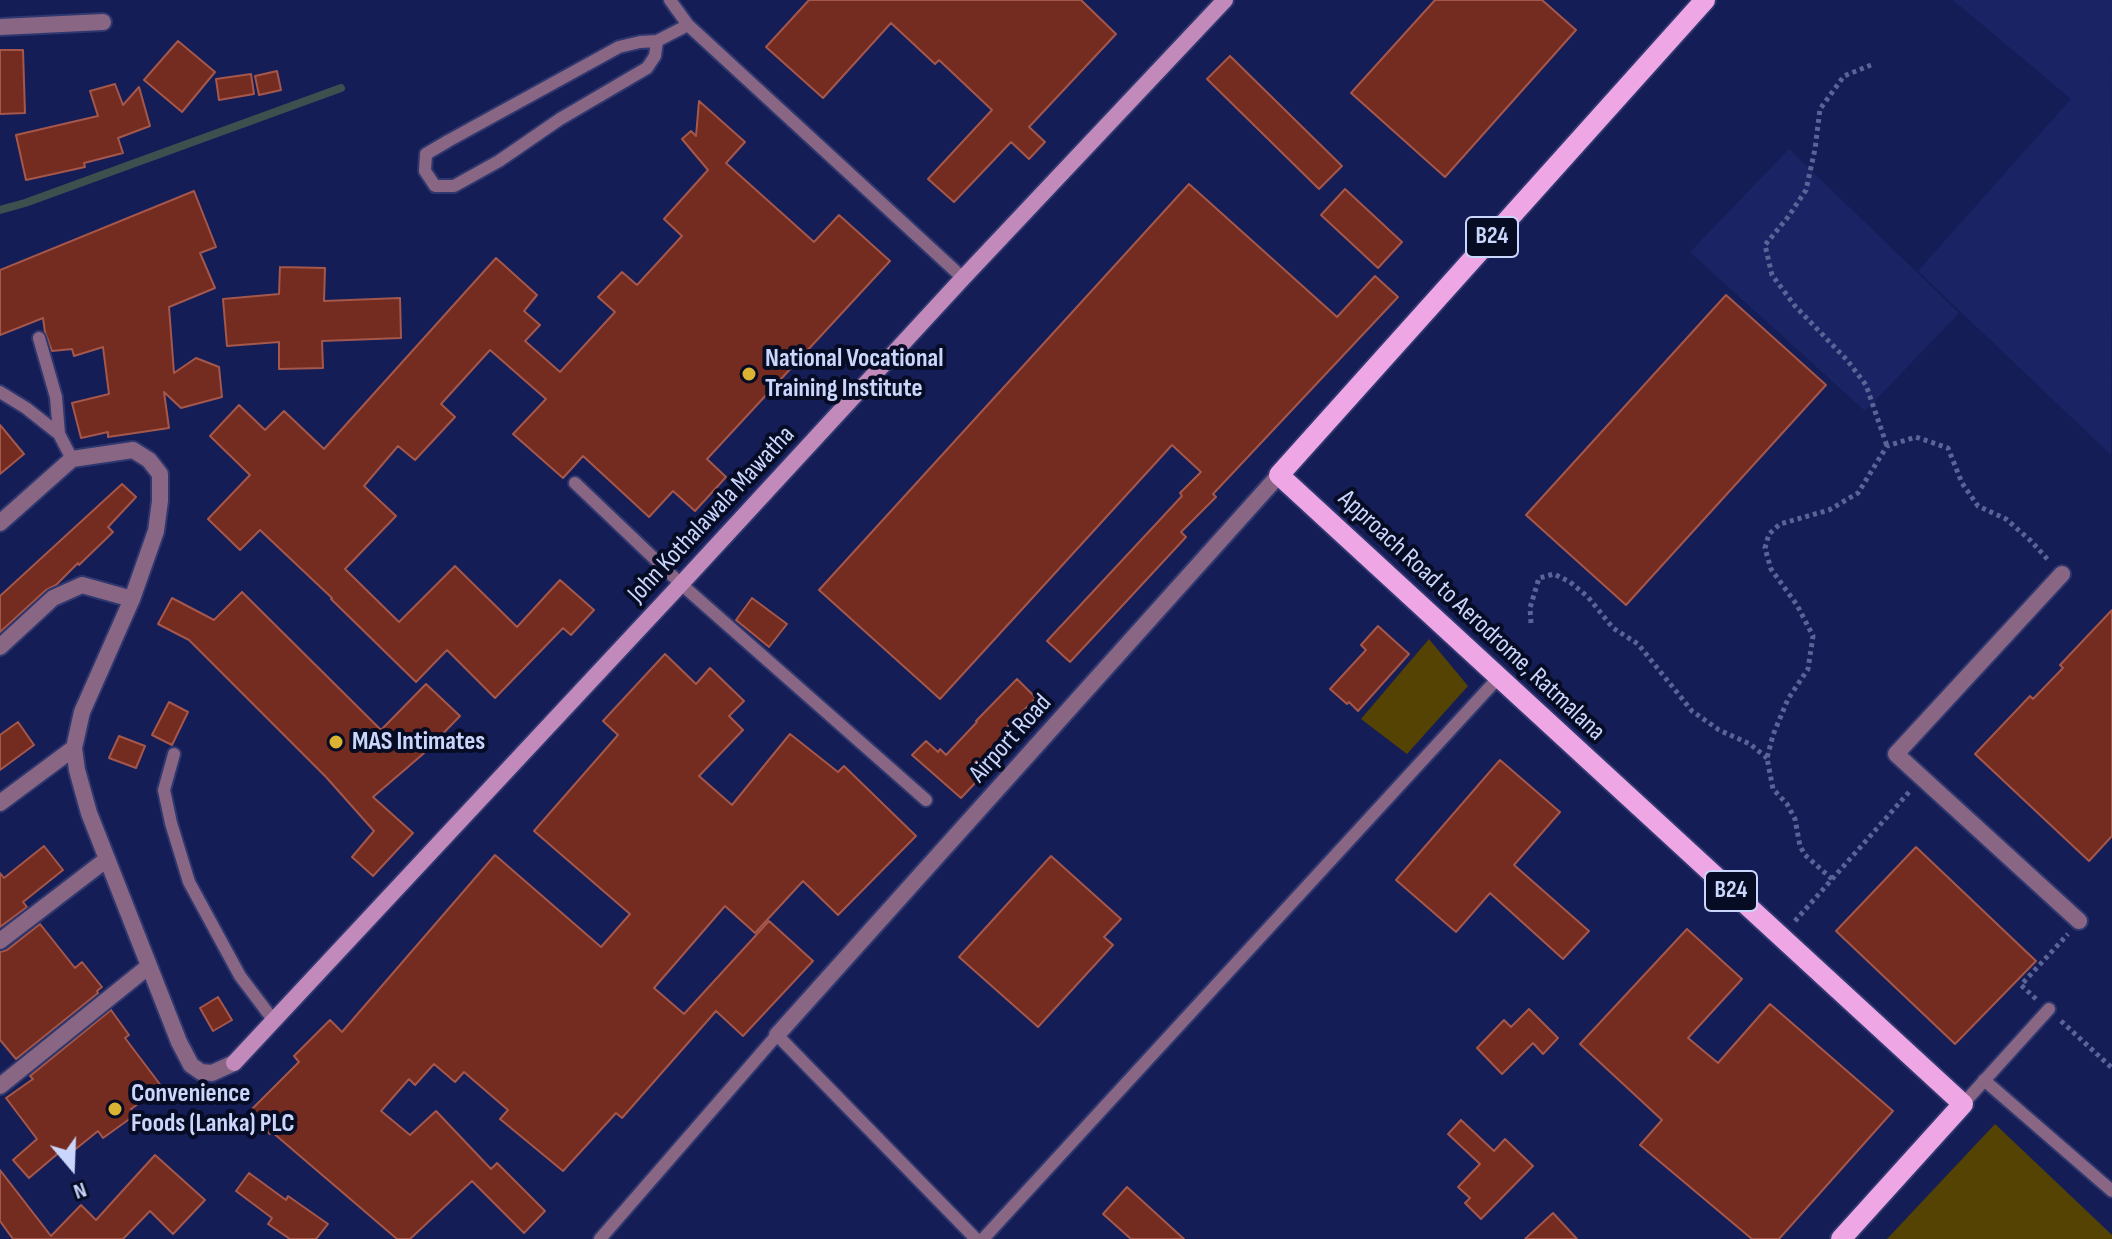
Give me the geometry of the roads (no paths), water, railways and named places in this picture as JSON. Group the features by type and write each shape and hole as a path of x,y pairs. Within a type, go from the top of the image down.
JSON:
{"main road":[{"name":"B24","path":"1279,475 1705,0"},
{"name":"Approach Road to Aerodrome, Ratmalana","path":"1279,475 1963,1104"},
{"path":"1841,1239 1963,1104"}],"street":[{"name":"John Kothalawala Mawatha","path":"149,966 191,1065 201,1072 212,1073 234,1063 1225,0"},
{"path":"0,27 103,22"},
{"path":"0,523 72,459 133,450 149,460 160,474 156,531 132,599 82,712 74,748 89,813 149,966 0,1086"},
{"name":"Airport Road","path":"777,1035 1279,475"},
{"path":"2062,574 1896,754 2079,921"},
{"path":"0,647 53,598 82,585 132,599"},
{"path":"0,803 74,748"},
{"path":"0,941 107,859"}],"lane":[{"path":"670,0 688,25 963,278"},
{"path":"657,41 655,56 647,68 560,119 499,161 454,186 435,186 425,171 426,154 461,134 619,47 657,41 688,25"},
{"path":"39,338 56,397 59,434 72,459"},
{"path":"0,392 59,434"},
{"path":"575,483 681,584 926,800"},
{"path":"983,1239 1499,677"},
{"path":"174,754 164,790 189,882 240,976 274,1021"},
{"path":"1963,1104 2049,1009"},
{"path":"600,1239 777,1035 976,1239"},
{"path":"1984,1080 2112,1191"}],"waterway":[{"path":"0,210 341,88"}],"place":[{"name":"National Vocational Training Institute","path":"749,374"},
{"name":"MAS Intimates","path":"336,742"},
{"name":"Convenience Foods (Lanka) PLC","path":"115,1109"}]}
